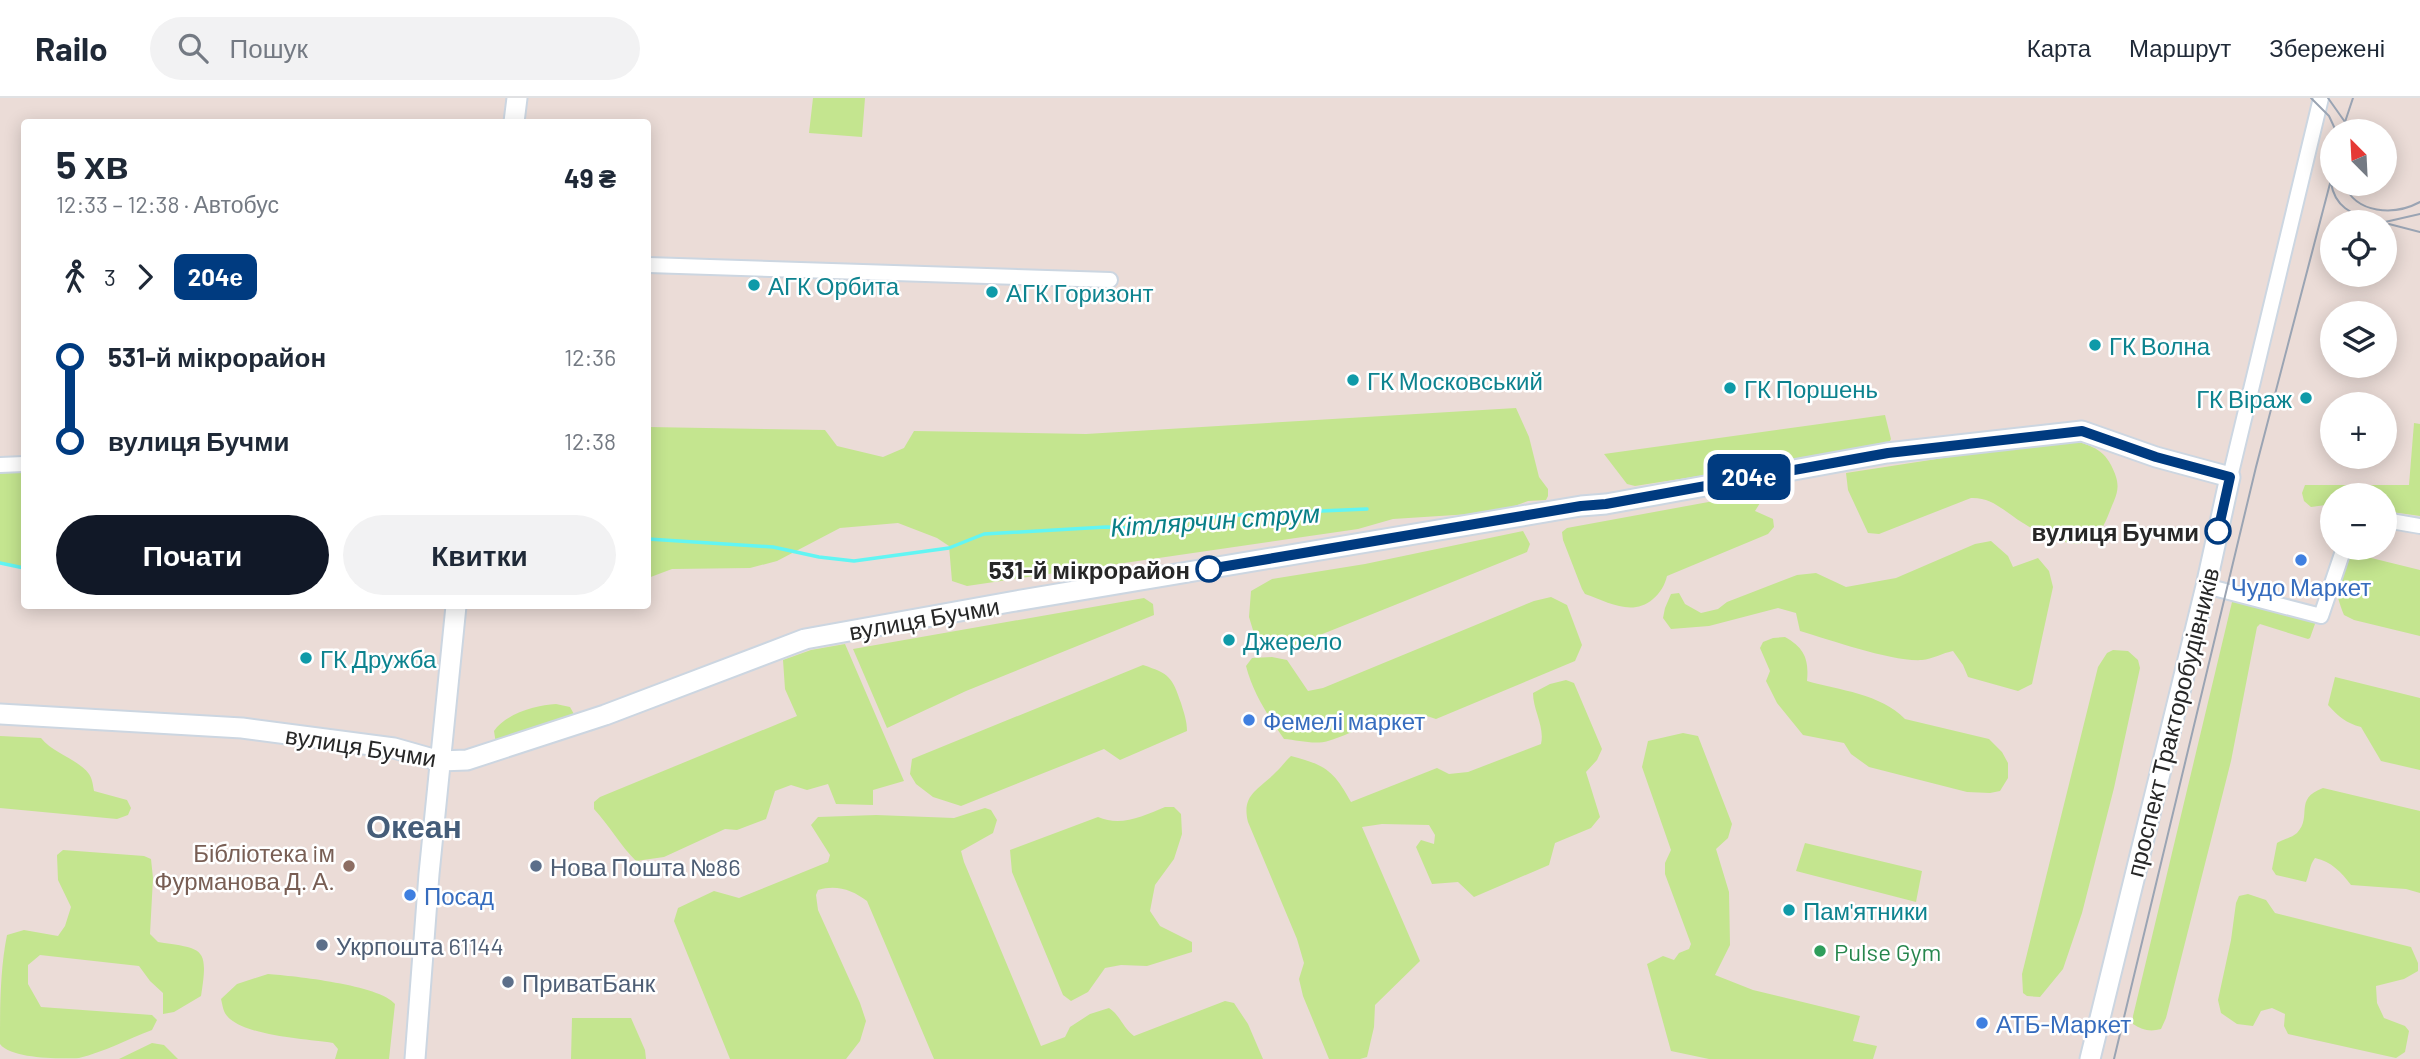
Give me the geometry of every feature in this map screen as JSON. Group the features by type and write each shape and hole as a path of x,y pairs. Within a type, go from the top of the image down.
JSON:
{"street":[{"path":"514,119 517,98"},
{"name":"проспект Тракторобудівників","path":"2090,1059 2206,586 2321,98"},
{"path":"651,265 1110,280"},
{"name":"вулиця Бучми","path":"0,714 242,728 394,748 440,761 467,761 606,715 805,639 1010,602 1606,504 1888,453 2082,431 2156,457 2230,477"},
{"path":"0,465 21,464"},
{"path":"2397,522 2420,526"},
{"path":"2206,586 2321,616 2340,560"},
{"path":"415,1059 440,761 456,612"}],"green space":[{"path":"813,98 865,98 862,137 809,133"},
{"path":"1516,408 1529,437 1539,477 1548,489 1548,496 1546,500 1528,501 1501,511 1393,519 1358,529 967,586 952,581 949,546 937,538 898,523 840,528 777,561 750,568 672,569 651,577 651,427 825,430 837,446 883,457 904,448 914,431 1086,434"},
{"path":"1885,415 1891,439 1889,443 1871,449 1635,486 1627,484 1604,454"},
{"path":"2414,423 2420,424 2420,516 2397,513 2397,485 2409,485"},
{"path":"2067,439 2087,445 2103,454 2111,465 2117,483 2116,496 2103,526 2098,535 2086,542 2067,543 2048,537 1993,503 1979,498 1971,498 1879,534 1868,533 1848,490 1846,473"},
{"path":"21,464 21,566 0,563 0,465"},
{"path":"2305,485 2320,485 2320,506 2311,507 2304,501 2302,493"},
{"path":"1752,494 1760,503 1755,511 1773,519 1774,527 1768,534 1667,576 1660,591 1645,604 1628,607 1611,604 1585,594 1582,589 1563,540 1562,532 1567,528"},
{"path":"1523,531 1530,544 1527,552 1290,647 1256,640 1249,617 1251,591 1272,579 1365,564"},
{"path":"1991,541 2008,556 2013,567 2038,558 2049,571 2053,587 2032,684 2018,691 1968,677 1953,651 1922,660 1878,654 1800,631 1796,613 1778,608 1709,626 1671,629 1663,618 1671,594 1679,593 1685,604 1701,613 1718,609 1727,602 1797,575 1816,573 1846,587 1896,578 1975,544"},
{"path":"2344,560 2379,560 2420,570 2420,636 2354,620 2344,615 2336,590 2339,567"},
{"path":"1551,597 1567,605 1582,645 1575,661 1436,719 1406,714 1380,720 1323,742 1284,739 1257,695 1246,666 1252,658 1272,657 1287,660 1308,691 1323,688 1534,601"},
{"path":"1144,598 1153,604 1154,615 966,691 887,728 853,649"},
{"path":"2239,599 2316,621 2308,639 2260,624 2257,627 2231,761 2166,1018 2161,1029 2146,1030 2133,1024 2133,1016 2232,602"},
{"path":"1785,637 1804,655 1807,681 1872,698 1905,719 1989,739 2002,752 2008,763 2008,778 2000,791 1967,792 1869,767 1851,754 1844,743 1803,735 1777,703 1766,681 1770,671 1760,648 1763,642"},
{"path":"845,644 904,781 873,790 873,805 836,804 828,784 807,790 791,785 775,791 766,819 737,830 725,829 664,857 636,861 594,809 594,802 600,797 797,716 785,689 783,660 811,650"},
{"path":"2113,650 2128,651 2138,660 2140,668 2114,788 2082,913 2063,969 2040,997 2027,996 2023,993 2022,974 2098,667 2107,653"},
{"path":"1143,665 1165,674 1172,682 1183,710 1187,731 1120,760 1104,749 961,806 933,797 916,784 910,774 912,759"},
{"path":"2335,677 2420,698 2420,770 2381,761 2361,727 2343,719 2328,705"},
{"path":"1566,680 1574,683 1602,749 1597,760 1586,772 1600,817 1591,828 1555,843 1549,865 1474,897 1458,882 1432,884 1416,847 1421,840 1434,844 1435,835 1429,825 1382,824 1362,827 1420,961 1375,1005 1374,1027 1367,1057 1329,1059 1303,996 1299,979 1304,963 1297,939 1248,822 1246,813 1249,799 1291,756 1328,771 1351,802 1437,768 1449,774 1468,772 1541,744 1533,693 1550,684"},
{"path":"556,704 570,707 575,716 496,744 494,731 513,715 530,708"},
{"path":"1683,733 1698,736 1732,824 1728,838 1716,849 1729,892 1730,945 1715,975 1753,990 1860,1016 1853,1041 1877,1046 1873,1059 1709,1059 1671,1051 1647,964 1663,956 1674,960 1679,953 1689,949 1691,944 1665,874 1665,863 1671,850 1642,767 1648,741"},
{"path":"0,736 41,738 89,774 94,791 127,800 131,808 128,815 117,819 0,808"},
{"path":"2323,788 2420,811 2420,893 2406,889 2351,885 2336,868 2315,858 2306,882 2276,875 2272,869 2277,843 2297,833 2304,820 2309,797"},
{"path":"1165,807 1174,807 1181,814 1182,834 1174,859 1155,885 1150,911 1160,926 1192,942 1192,952 1147,966 1121,965 1105,968 1088,992 1071,1001 1063,995 1012,872 1010,850 1098,817 1124,821"},
{"path":"985,808 991,810 997,820 993,833 961,851 1041,1046 1065,1037 1070,1027 1090,1014 1109,1008 1134,1036 1225,1001 1234,1003 1248,1024 1263,1059 934,1059 867,901 850,891 831,888 818,890 818,910 866,1021 860,1041 846,1059 730,1059 674,921 678,908 714,891 739,898 828,862 830,855 811,825 818,817 876,815 954,818"},
{"path":"1805,843 1922,871 1916,902 1796,871"},
{"path":"63,850 144,856 151,859 153,878 150,934 158,942 185,946 199,953 204,967 201,996 174,1012 163,1014 163,993 139,966 40,955 28,965 28,984 41,1007 152,1015 157,1020 152,1030 79,1058 49,1058 14,1053 0,1044 0,1003 7,935 24,930 58,936 65,926 71,907 58,880 57,855"},
{"path":"2248,894 2266,900 2275,913 2411,947 2418,963 2418,971 2404,979 2376,986 2377,1003 2384,1018 2405,1026 2409,1031 2405,1052 2396,1058 2288,1034 2284,1026 2285,1014 2272,1008 2261,1011 2253,1026 2237,1024 2221,1013 2218,1000 2236,903 2239,896"},
{"path":"268,974 336,983 386,997 395,1004 389,1059 335,1059 338,1049 333,1043 264,1033 239,1025 230,1019 221,999 237,984"},
{"path":"572,1018 631,1018 645,1050 646,1059 571,1059"},
{"path":"152,1043 164,1045 178,1059 119,1059"}],"waterway":[{"name":"Кітлярчин струм","path":"651,539 773,547 854,561 949,548 984,534 1106,527 1156,529 1189,519 1367,509"},
{"name":"Кітлярчин струм","path":"0,563 21,567"}],"tram line":[{"path":"2311,98 2330,119"},
{"path":"2328,98 2343,119"},
{"path":"2346,119 2353,98"},
{"path":"2114,1059 2256,467 2327,196"},
{"path":"2335,196 2349,210"},
{"path":"2352,196 2366,207 2377,210 2399,209 2420,202"},
{"path":"2397,219 2420,214"},
{"path":"2397,226 2420,232"}],"bus line":[{"name":"204е","path":"1209,569 1606,504 1888,453 2082,431 2156,457 2230,477 2218,531"}],"place":[{"name":"АГК Орбита","path":"754,285"},
{"name":"АГК Горизонт","path":"992,292"},
{"name":"ГК Волна","path":"2095,345"},
{"name":"ГК Московський","path":"1353,380"},
{"name":"ГК Поршень","path":"1730,388"},
{"name":"ГК Віраж","path":"2306,398"},
{"name":"вулиця Бучми","path":"2218,531"},
{"name":"Чудо Маркет","path":"2301,560"},
{"name":"531-й мікрорайон","path":"1209,569"},
{"name":"Джерело","path":"1229,640"},
{"name":"ГК Дружба","path":"306,658"},
{"name":"Фемелі маркет","path":"1249,720"},
{"name":"Бібліотека iм Фурманова Д. А.","path":"349,866"},
{"name":"Нова Пошта №86","path":"536,866"},
{"name":"Посад","path":"410,895"},
{"name":"Пам'ятники","path":"1789,910"},
{"name":"Укрпошта 61144","path":"322,945"},
{"name":"Pulse Gym","path":"1820,951"},
{"name":"ПриватБанк","path":"508,982"},
{"name":"АТБ-Маркет","path":"1982,1023"}],"district":[{"name":"Океан","path":"414,825"}]}
